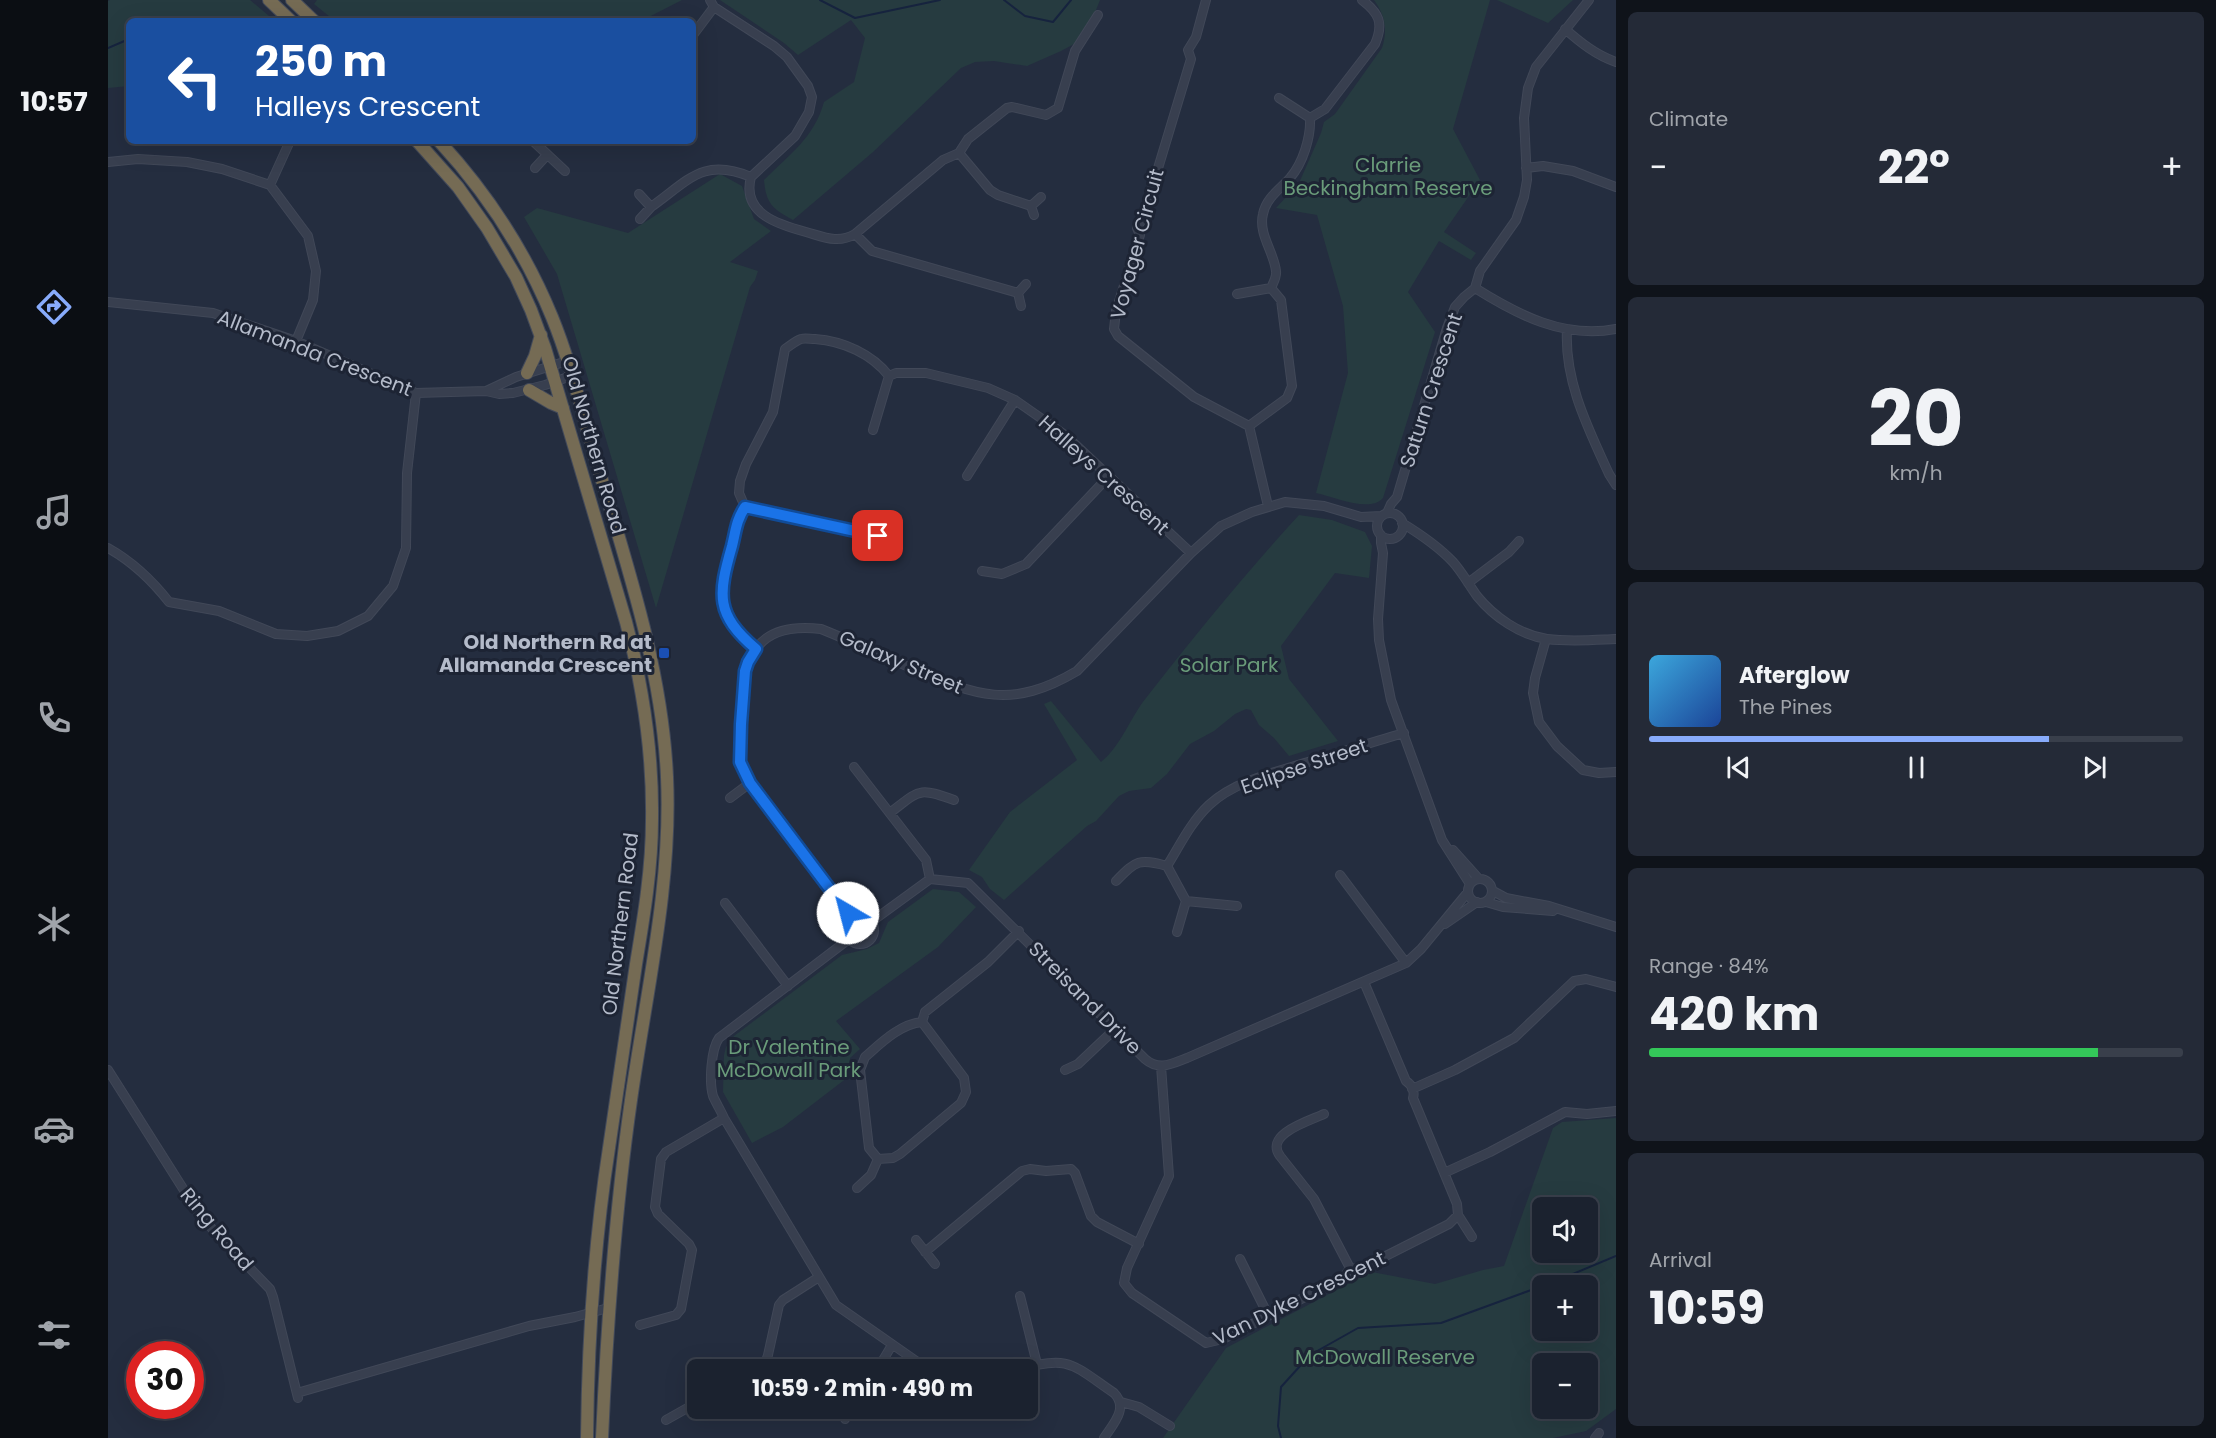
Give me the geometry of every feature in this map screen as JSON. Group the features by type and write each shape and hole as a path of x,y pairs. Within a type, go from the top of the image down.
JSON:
{"highway":[{"path":"290,0 308,11"},
{"path":"272,3 288,18"},
{"name":"Old Northern Road","path":"420,144 458,187 487,228 516,277 541,335 637,663 646,720 652,790 652,836 648,882 603,1190 591,1313 586,1438"},
{"name":"Old Northern Road","path":"442,144 481,190 516,243 551,316 567,361 649,643 663,719 667,778 665,875 624,1152 608,1308 602,1438"},
{"path":"527,373 541,335"},
{"path":"529,390 563,408"}],"street":[{"path":"272,3 290,0"},
{"name":"Voyager Circuit","path":"1206,0 1196,38 1188,50 1191,59 1143,218 1137,228 1140,236 1116,311 1114,329 1118,336 1194,397 1249,426"},
{"path":"1310,118 1325,109 1375,44 1379,34 1379,22 1375,10 1362,0"},
{"name":"Saturn Crescent","path":"1384,515 1397,497 1455,307 1476,288 1480,272 1516,220 1524,197 1527,180 1524,118 1528,88 1536,67 1589,0"},
{"path":"696,30 712,4 787,57 808,86 812,97 809,112 795,136 752,177 750,184 753,200 765,217 775,223 837,240 855,234 943,160 959,153 968,139 1006,108 1012,107 1046,115 1058,108 1075,51 1098,15"},
{"path":"1565,29 1586,47 1616,62"},
{"path":"1279,98 1310,118"},
{"path":"1271,288 1277,272 1263,230 1261,220 1263,211 1267,203 1297,168 1310,132 1310,118"},
{"path":"270,185 289,144"},
{"path":"536,144 565,171"},
{"path":"959,153 990,190 998,195 1033,210 1041,197"},
{"path":"535,168 548,154"},
{"path":"108,162 138,159 186,162 222,169 270,185 308,236 316,271 313,300 296,341"},
{"path":"1526,168 1543,166 1573,171 1616,187"},
{"path":"640,219 651,207 701,171 713,168 737,171 752,177"},
{"path":"639,194 651,207"},
{"path":"855,234 872,251 1018,293"},
{"path":"1018,293 1026,284"},
{"path":"1268,506 1249,426 1287,398 1292,386 1281,300 1271,288"},
{"path":"1238,294 1271,288"},
{"path":"1476,288 1524,317 1548,326 1588,332 1616,329"},
{"path":"1018,293 1022,306"},
{"name":"Allamanda Crescent","path":"108,302 213,313 296,341 416,393 486,391 499,394 529,390 571,376"},
{"path":"1567,329 1569,369 1575,391 1588,428 1616,485"},
{"path":"745,507 739,493 740,481 746,464 773,412 785,349 803,338 829,340 864,354 884,369 889,376 873,430"},
{"name":"Allamanda Crescent","path":"486,391 527,373 567,361"},
{"name":"Halleys Crescent","path":"889,376 896,373 926,373 988,388 1015,400 1065,435 1191,553"},
{"path":"108,548 130,561 154,583 168,602 219,611 276,634 308,636 338,631 369,616 393,586 406,548 407,473 416,393"},
{"path":"967,476 1015,400"},
{"path":"982,571 1002,574 1026,564 1109,476"},
{"name":"Saturn Crescent","path":"1397,497 1400,519"},
{"name":"Galaxy Street","path":"756,649 770,636 789,628 821,629 962,690 1000,696 1027,692 1055,684 1077,671 1191,553 1221,526 1268,506 1285,502 1324,506 1361,517 1384,515"},
{"path":"745,507 878,536"},
{"path":"745,507 736,521 736,530 723,582 722,601 728,618 741,636 756,649 748,662 744,676 740,762 750,783 852,918"},
{"path":"1569,913 1503,907 1471,898 1469,888 1442,840 1391,700 1379,640 1378,619 1383,553 1378,522 1384,515 1400,519 1419,535 1432,542 1447,556 1491,611 1513,627 1546,639 1587,641 1616,639"},
{"name":"Galaxy Street","path":"1361,517 1380,532"},
{"path":"1383,553 1402,529 1400,519"},
{"path":"1380,532 1395,537 1419,535"},
{"path":"1468,583 1509,552 1519,541"},
{"path":"1546,639 1533,693 1539,722 1557,746 1583,770 1599,773 1616,772"},
{"name":"Eclipse Street","path":"1167,866 1195,820 1211,803 1231,790 1252,780 1404,733"},
{"path":"854,767 926,860 930,879 871,922"},
{"path":"730,798 750,783"},
{"path":"891,812 921,792 930,791 954,800"},
{"path":"1442,840 1479,879 1490,883 1493,891 1490,899 1482,902"},
{"path":"1116,881 1138,862 1146,861 1167,866 1186,901 1177,932"},
{"path":"1340,875 1406,963"},
{"name":"Streisand Drive","path":"930,879 968,883 1019,931 1145,1059 1154,1065 1161,1066 1186,1058 1406,963 1440,928 1469,888"},
{"path":"1469,888 1479,879"},
{"path":"1493,891 1506,898 1532,901 1616,927"},
{"path":"1186,901 1237,906"},
{"name":"Streisand Drive","path":"1440,928 1482,902"},
{"path":"725,903 788,986"},
{"path":"864,916 871,922 874,932 868,941 858,944 849,939 846,928 852,918 864,916"},
{"path":"922,1022 925,1012 988,962 1019,931"},
{"path":"849,939 729,1029 716,1043 713,1052 713,1095 724,1118 836,1305 912,1359"},
{"path":"1412,1089 1455,1070 1514,1038 1574,981 1586,979 1616,987"},
{"path":"1364,982 1406,1081 1414,1093 1413,1098 1457,1204 1458,1215 1472,1237"},
{"path":"878,1159 893,1158 900,1154 960,1103 966,1092 964,1078 922,1022"},
{"path":"878,1159 869,1148 861,1063 865,1057 898,1031 911,1023 922,1022"},
{"path":"1065,1070 1078,1064 1115,1029"},
{"name":"Van Dyke Crescent","path":"1161,1066 1170,1169 1166,1188 1124,1277 1125,1286 1206,1342 1223,1340 1344,1277 1350,1268 1360,1269 1449,1224 1458,1215"},
{"name":"Ring Road","path":"108,1070 194,1206 213,1230 270,1289 297,1395 529,1326 591,1313"},
{"path":"1444,1173 1490,1152 1565,1112 1587,1114 1616,1111"},
{"path":"1324,1114 1285,1133 1278,1140 1276,1148 1314,1198 1350,1268"},
{"path":"640,1325 676,1315 681,1309 692,1256 689,1244 658,1214 655,1207 661,1159 666,1152 724,1118"},
{"path":"857,1188 871,1175 878,1159"},
{"path":"925,1252 1022,1171 1030,1169 1046,1171 1071,1169 1075,1173 1091,1216 1097,1222 1139,1244"},
{"path":"916,1240 935,1264"},
{"path":"1240,1259 1268,1315"},
{"path":"766,1359 779,1305 783,1299 819,1276"},
{"path":"1020,1296 1036,1359"},
{"path":"591,1313 608,1308"},
{"path":"884,1359 892,1345"},
{"path":"1038,1364 1060,1361 1069,1363 1114,1393 1121,1402 1139,1407 1170,1426"},
{"path":"1104,1438 1120,1413 1121,1402"},
{"path":"666,1420 687,1408"}],"green space":[{"path":"250,0 271,18 126,18 126,86 108,88 108,1"},
{"path":"317,0 682,0 647,18 331,18 314,4"},
{"path":"720,0 1100,0 1074,44 1061,51 1027,66 994,61 975,62 961,68 873,152 793,220 772,205 764,180 807,136 820,115 824,102 854,82 865,38 851,20 798,55"},
{"name":"Clarrie Beckingham Reserve","path":"1374,0 1490,0 1453,129 1480,180 1444,232 1476,253 1471,260 1439,241 1408,292 1435,332 1383,498 1370,504 1361,504 1316,493 1348,373 1343,306 1317,215 1276,208 1299,183 1324,122 1335,114 1382,48 1385,35 1384,23 1381,11"},
{"path":"1497,0 1573,0 1548,23"},
{"path":"720,174 742,186 754,219 771,231 730,262 758,271 750,287 656,608 557,274 524,217 537,208 628,233"},
{"name":"Solar Park","path":"1299,515 1332,520 1365,532 1372,546 1369,578 1335,573 1281,646 1289,679 1338,741 1289,756 1259,725 1251,710 1246,709 1190,744 1167,774 1151,788 1129,791 1119,796 1096,821 1087,826 1004,900 990,889 982,877 969,870 1010,812 1077,760 1044,704 1051,701 1101,762 1120,740 1140,706 1183,651"},
{"name":"Dr Valentine McDowall Park","path":"933,889 959,892 976,907 938,947 836,1021 860,1049 850,1058 852,1074 783,1127 752,1143 723,1092 726,1047 734,1036 842,955 867,949 879,943 888,922"},
{"name":"McDowall Reserve","path":"1616,1118 1616,1409 1586,1431 1553,1438 1163,1438 1226,1348 1367,1274 1372,1272 1435,1284 1504,1266 1553,1128 1562,1122"}],"waterway":[{"path":"820,0 855,18 940,0"},
{"path":"1004,0 1025,16 1053,22 1071,0"},
{"path":"108,48 126,40"},
{"path":"1570,1275 1616,1256"},
{"path":"1281,1438 1278,1426 1281,1387 1310,1355 1358,1328 1441,1323 1532,1290"}],"place":[{"name":"Old Northern Rd at Allamanda Crescent","path":"664,653"}],"route":[{"path":"848,913 742,770 740,746 743,682 748,662 756,649 741,636 728,618 722,601 723,582 736,530 736,521 745,507 878,536"}]}
